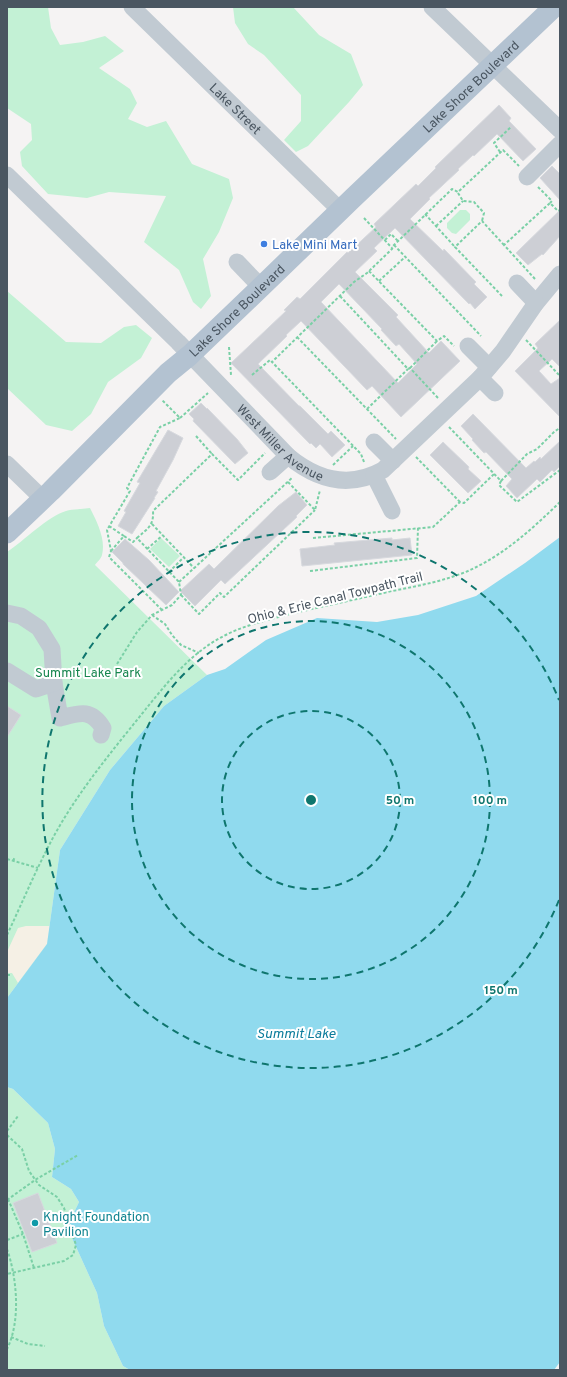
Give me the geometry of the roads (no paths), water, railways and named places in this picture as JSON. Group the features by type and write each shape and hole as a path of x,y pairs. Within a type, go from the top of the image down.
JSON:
{"main road":[{"name":"Lake Shore Boulevard","path":"7,533 43,499 168,373 190,355 554,7"}],"street":[{"name":"Lake Street","path":"132,7 340,210"},
{"path":"432,7 560,130"},
{"path":"525,173 560,144"},
{"name":"West Miller Avenue","path":"7,175 190,355 288,456 310,472 331,479 359,480 369,469 383,470 484,372 503,351 536,303 557,283"},
{"path":"237,262 261,287"},
{"path":"517,283 536,303"},
{"path":"469,344 495,393"},
{"path":"374,442 393,461"},
{"path":"270,472 288,456"},
{"path":"7,464 43,499"},
{"path":"369,469 392,511"},
{"path":"7,614 21,616 39,628 52,649 54,683 60,718 85,712 93,716 99,722 103,728 101,735"},
{"path":"7,671 36,689 54,683"}],"water":[{"name":"Summit Lake","path":"560,537 560,1362 554,1370 130,1370 123,1366 104,1326 97,1293 67,1227 79,1202 71,1189 52,1177 55,1149 48,1123 13,1089 7,1087 7,998 47,944 60,850 110,770 164,706 207,675 225,669 266,640 317,618 377,622 418,615 476,596"}],"place":[{"name":"Lake Mini Mart","path":"264,244"},
{"name":"Knight Foundation Pavilion","path":"35,1223"}],"park label":[{"name":"Summit Lake Park","path":"88,672"}]}
